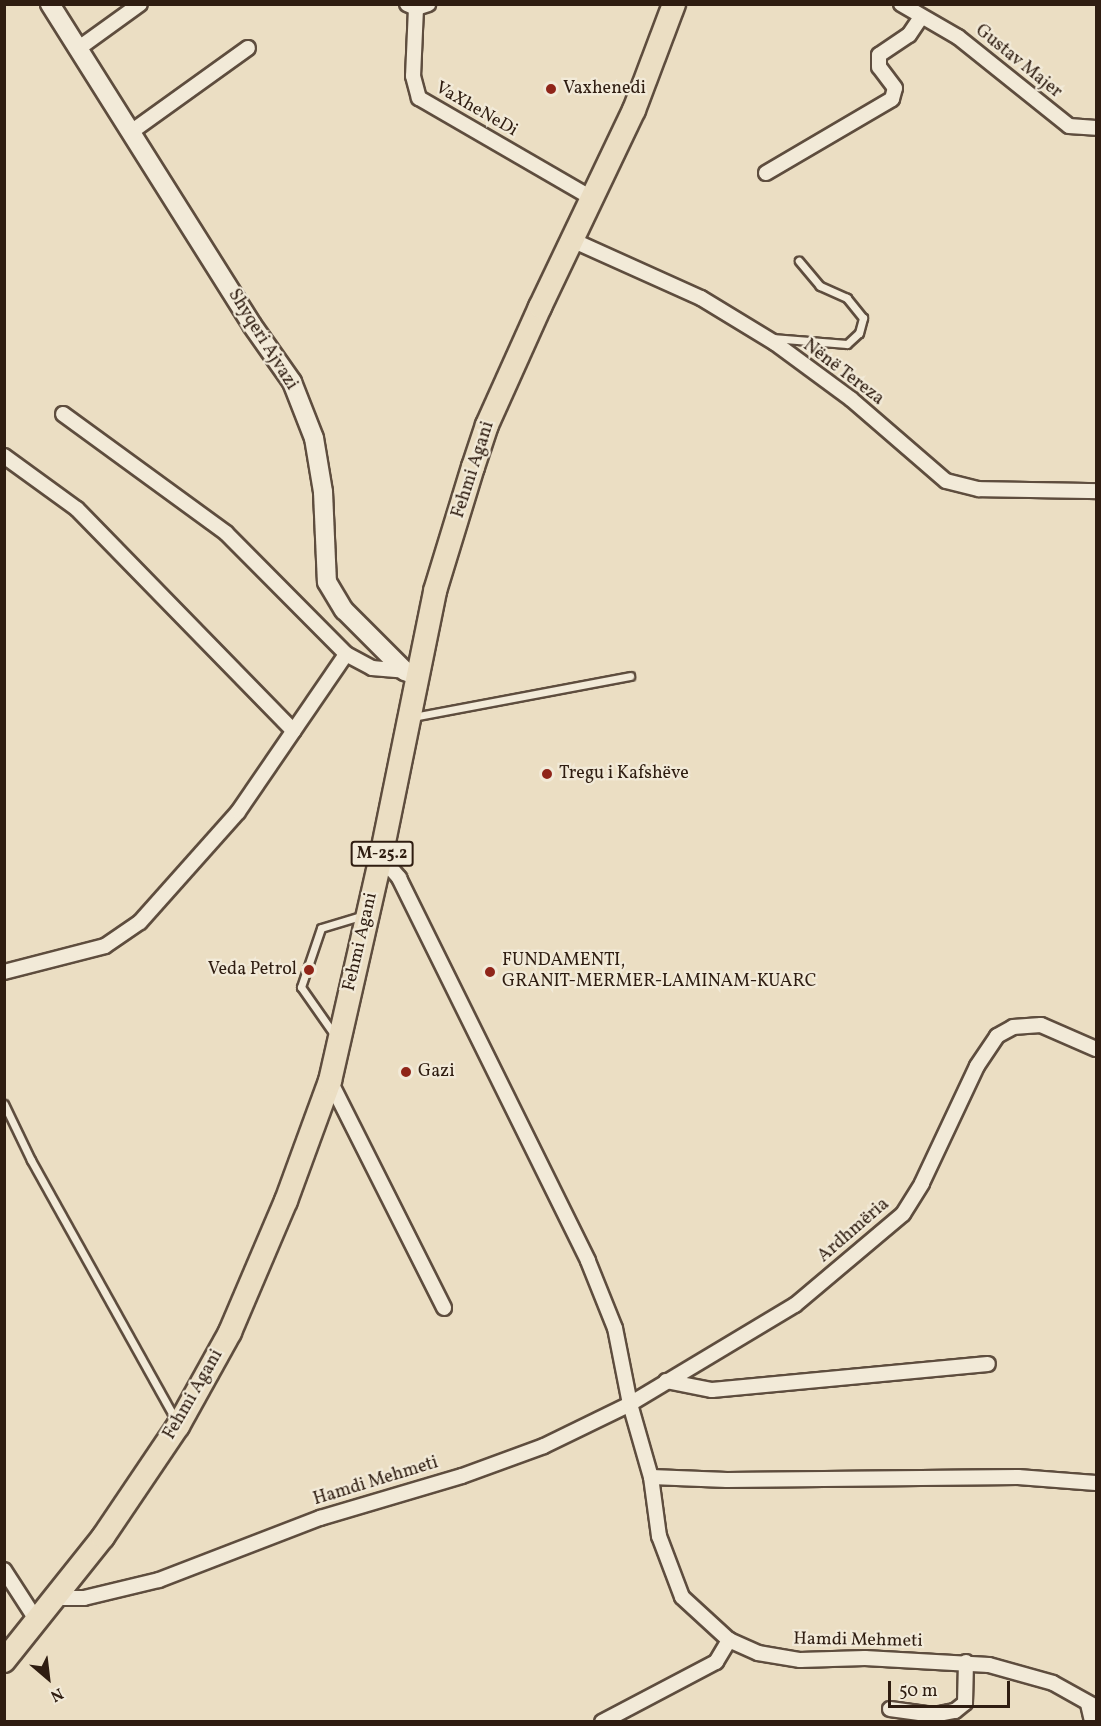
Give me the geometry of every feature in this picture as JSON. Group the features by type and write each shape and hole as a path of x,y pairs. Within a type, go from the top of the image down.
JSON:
{"main road":[{"name":"Fehmi Agani","path":"4,1661 103,1537 178,1425 230,1332 286,1201 330,1082 410,718 412,673 487,425 634,110 674,4"}],"street":[{"name":"Shyqeri Ajvazi","path":"50,4 252,326 292,382 314,438 323,492 327,582 344,610 412,673"},
{"path":"79,48 140,4"},
{"name":"Gustav Majer","path":"901,4 958,37 1069,126 1096,128"},
{"name":"VaXheNeDi","path":"417,6 413,76 419,98 593,199"},
{"path":"766,172 892,99 895,88 879,67 879,55 909,35 921,17"},
{"path":"132,132 248,48"},
{"name":"Nënë Tereza","path":"572,240 701,298 766,338 851,399 946,481 979,489 1096,491"},
{"path":"63,414 226,533 346,654 372,668 412,673"},
{"path":"4,456 77,509 294,731"},
{"path":"4,972 82,954 124,935 238,812 346,654"},
{"path":"381,856 399,878 588,1261 615,1328 630,1404"},
{"name":"Ardhmëria","path":"630,1404 795,1305 903,1214 922,1183 977,1066 998,1036 1013,1027 1041,1025 1096,1049"},
{"path":"330,1082 444,1308"},
{"path":"666,1381 712,1390 988,1364"},
{"name":"Hamdi Mehmeti","path":"56,1598 84,1598 159,1580 320,1518 462,1476 544,1446 630,1404 651,1477 659,1536 682,1597 729,1640 758,1653 800,1660 966,1662 1053,1683 1092,1706"},
{"path":"651,1477 728,1480 1018,1477 1096,1483"},
{"path":"4,1570 37,1622"},
{"path":"602,1722 716,1662 729,1640"},
{"path":"890,1709 934,1715 955,1711 965,1703 966,1662"},
{"path":"1092,1706 1092,1722"}],"lane":[{"path":"766,338 848,344 859,333 863,318 847,298 820,286 799,261"},
{"path":"410,718 630,676"},
{"path":"339,1041 302,987 321,927 367,914"},
{"path":"4,1104 31,1160 178,1425"}],"place":[{"name":"Vaxhenedi","path":"551,89"},
{"name":"Tregu i Kafshëve","path":"547,774"},
{"name":"Veda Petrol","path":"309,970"},
{"name":"FUNDAMENTI, GRANIT-MERMER-LAMINAM-KUARC","path":"490,972"},
{"name":"Gazi","path":"406,1072"}]}
